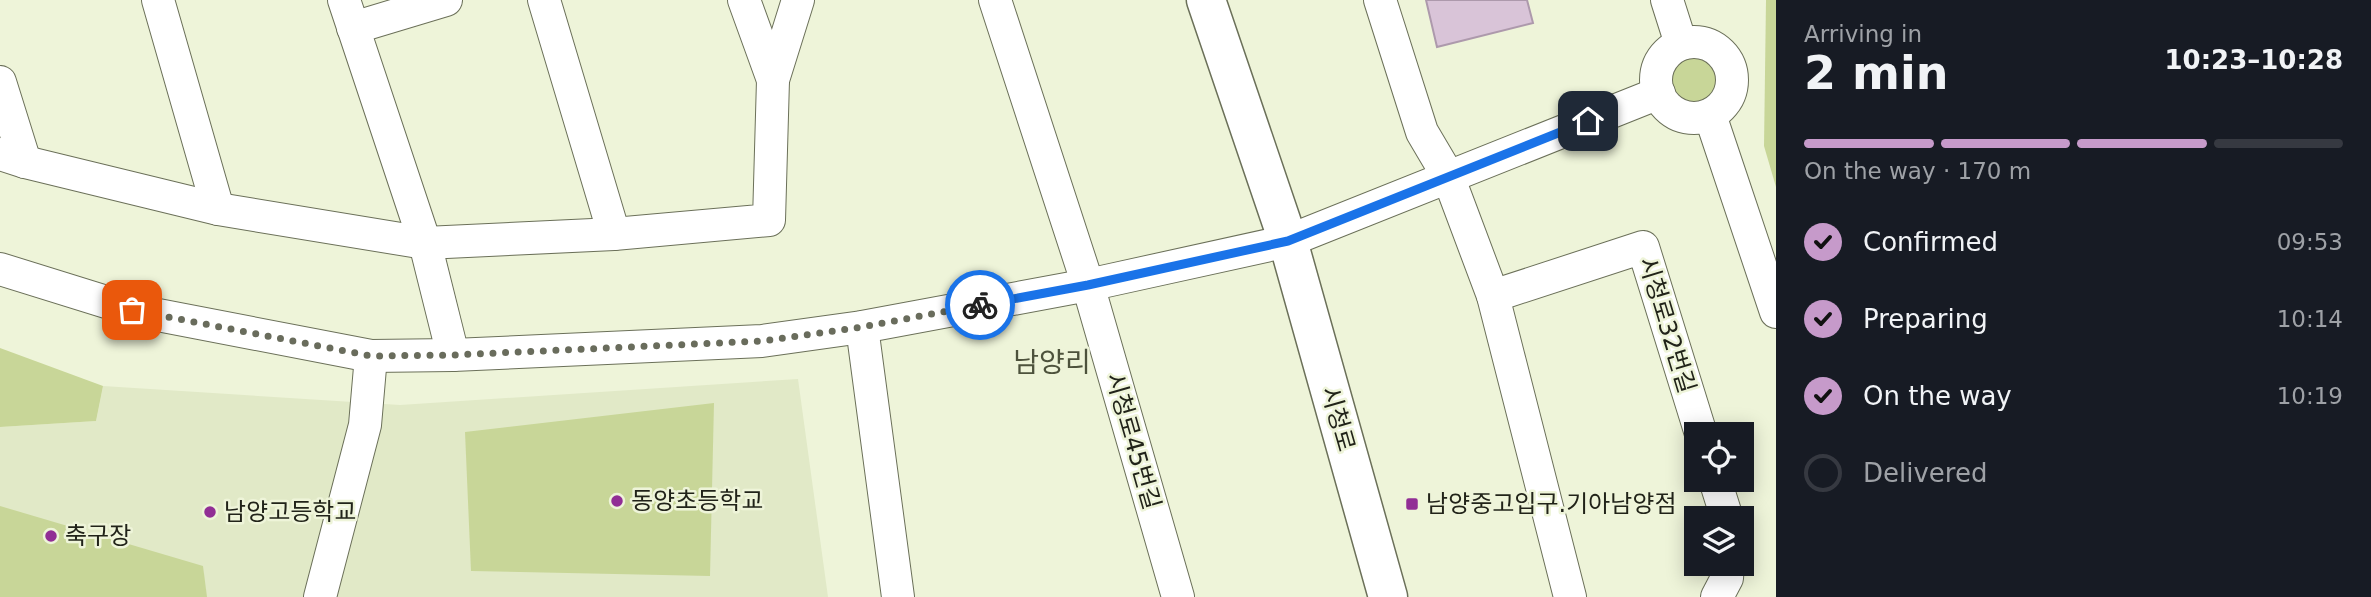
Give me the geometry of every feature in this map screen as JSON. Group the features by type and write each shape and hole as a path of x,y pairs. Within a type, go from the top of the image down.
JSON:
{"main road":[{"name":"시청로","path":"1206,0 1288,241 1388,597"}],"street":[{"path":"158,0 218,209"},
{"path":"446,0 348,14 425,243 453,355"},
{"path":"544,0 614,234"},
{"path":"744,0 773,80"},
{"path":"0,82 12,158 218,209 425,243 614,234 769,220 773,80 797,0"},
{"name":"시청로45번길","path":"995,0 1088,285 1178,597"},
{"path":"1380,0 1422,132 1448,176 1493,296 1570,597"},
{"path":"1667,0 1681,44"},
{"path":"1693,41 1706,43 1718,50 1731,72 1732,85 1728,97 1720,108 1710,115 1685,116 1665,104 1659,93 1657,69 1662,58 1681,44 1693,41"},
{"path":"0,269 132,310 371,356 453,355 762,341 862,327 1088,285 1288,241 1659,93"},
{"path":"1710,115 1776,312"},
{"name":"시청로32번길","path":"1493,296 1643,247 1697,422"},
{"path":"862,327 898,597"},
{"path":"320,597 365,425 371,356"},
{"path":"1717,597 1727,576"}],"shaded area":[{"path":"798,379 828,597 0,597 0,427 96,421 103,386 400,405"}],"green space":[{"path":"1766,0 1776,0 1776,187 1764,146"},
{"path":"1694,56 1711,63 1718,80 1711,97 1694,104 1677,97 1670,80 1677,63"},
{"path":"0,348 103,386 96,421 0,427"},
{"path":"714,403 710,576 471,571 465,432"},
{"name":"축구장","path":"0,506 203,566 207,597 0,597"}],"building":[{"path":"1426,0 1527,0 1533,23 1437,47"}],"way so far":[{"path":"132,310 371,356 453,355 762,341 862,327 980,305"}],"place":[{"name":"동양초등학교","path":"617,501"},
{"name":"남양중고입구.기아남양점","path":"1412,504"},
{"name":"남양고등학교","path":"210,512"},
{"name":"축구장","path":"51,536"}],"district":[{"name":"남양리","path":"1052,362"}],"route":[{"path":"980,305 1088,285 1288,241 1588,121"}]}
